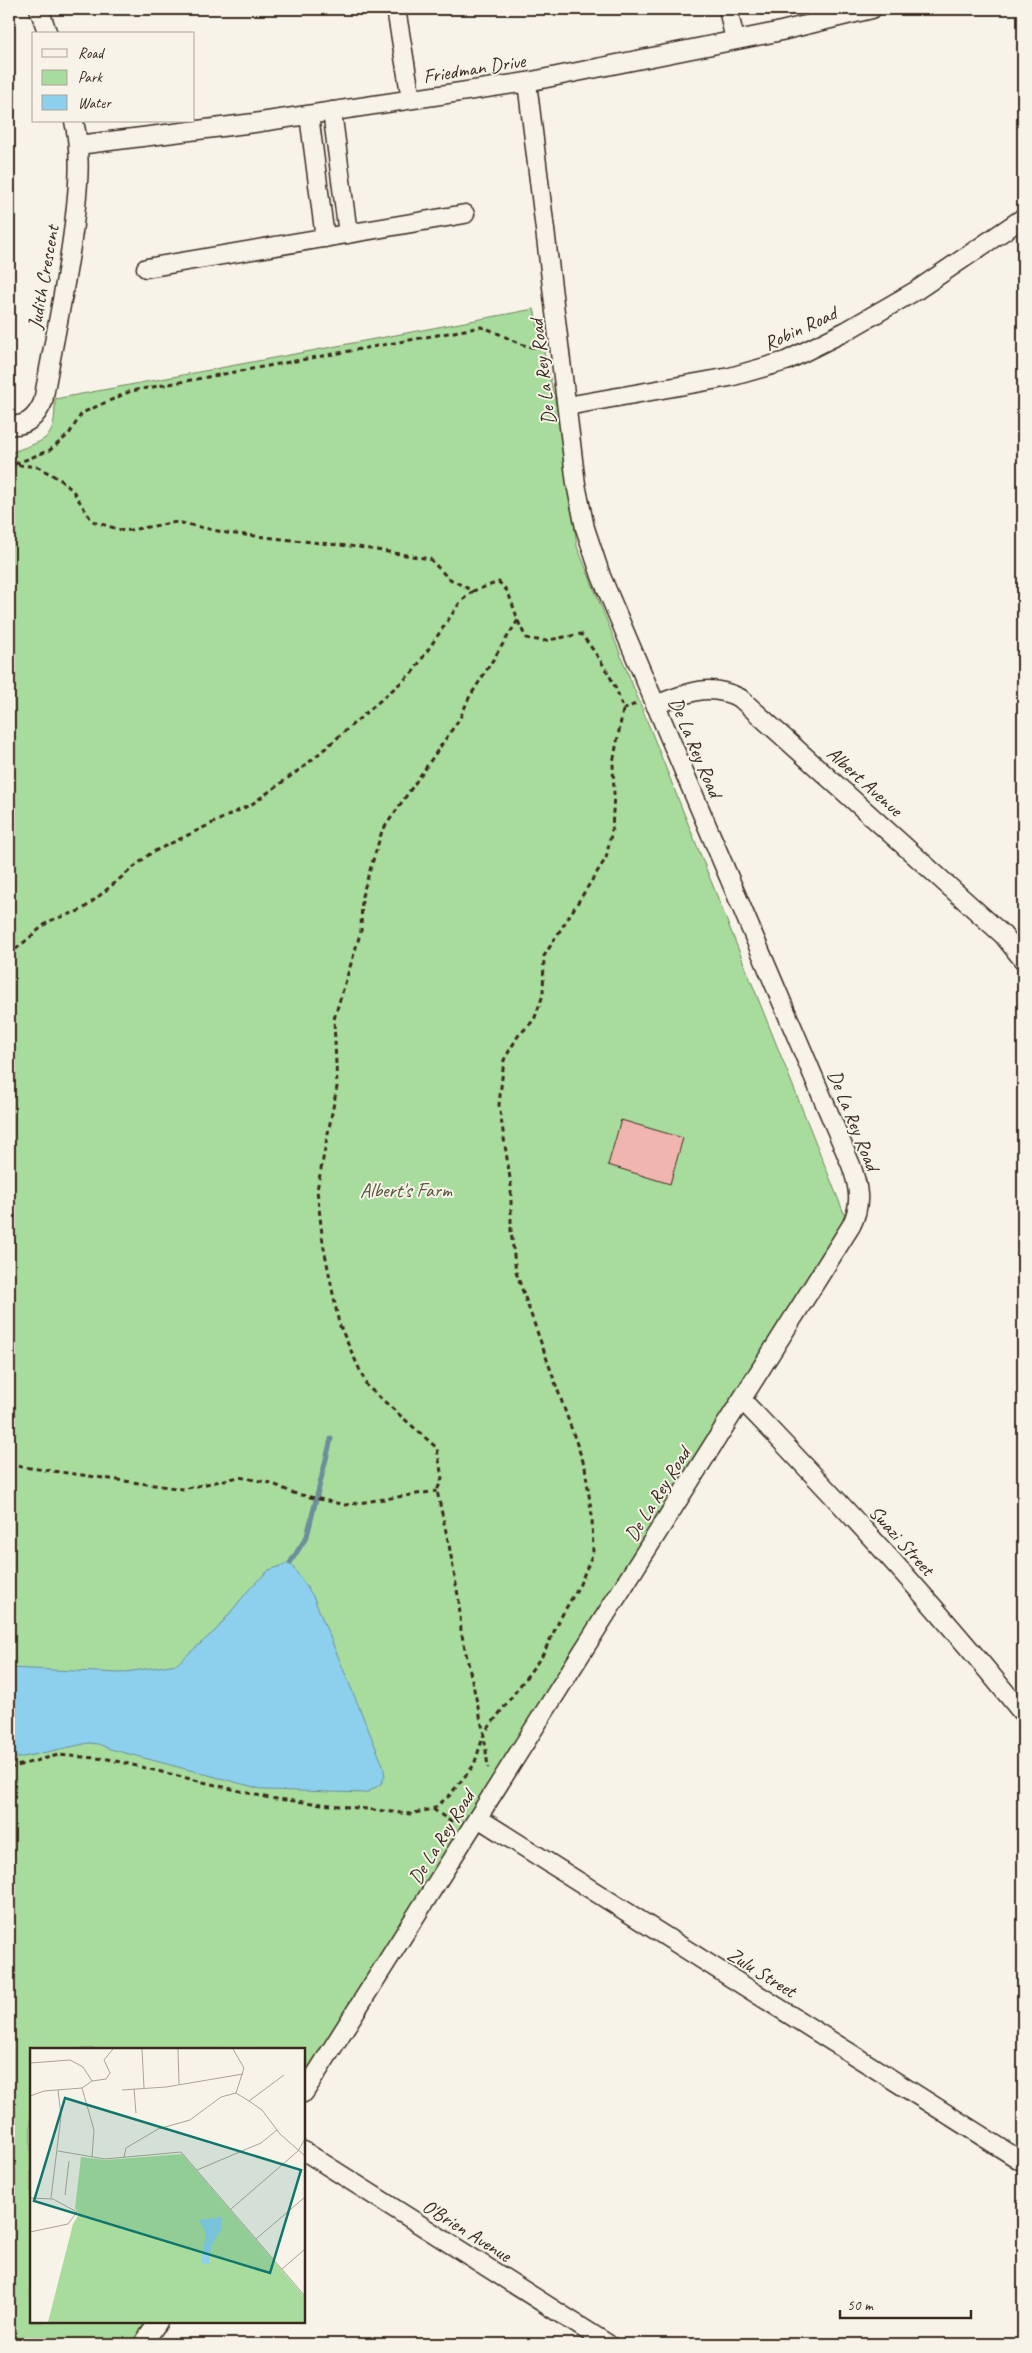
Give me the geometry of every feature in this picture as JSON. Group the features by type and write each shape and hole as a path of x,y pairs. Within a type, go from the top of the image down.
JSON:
{"street":[{"path":"39,9 47,32"},
{"path":"396,9 411,100"},
{"path":"728,9 736,40"},
{"name":"Friedman Drive","path":"78,145 332,112 527,82 736,40 872,9"},
{"name":"De La Rey Road","path":"305,2091 851,1226 859,1206 860,1193 847,1156 601,576 585,528 576,484 527,82"},
{"path":"332,112 348,234"},
{"path":"309,115 325,238"},
{"name":"Judith Crescent","path":"13,425 30,421 40,410 43,402 69,266 78,191 78,145 74,122"},
{"path":"320,200 343,196"},
{"path":"146,268 465,214"},
{"name":"Robin Road","path":"568,406 730,377 786,360 846,331 917,290 1023,218"},
{"name":"Albert Avenue","path":"655,705 703,690 723,690 740,698 1002,935 1023,960"},
{"name":"Swazi Street","path":"742,1400 842,1504 953,1630 1023,1714"},
{"name":"Zulu Street","path":"478,1818 1023,2162"},
{"name":"O'Brien Avenue","path":"305,2153 608,2344"},
{"path":"143,2344 157,2323"}],"path":[{"path":"14,464 50,450 69,434 82,413 130,391 481,327 539,348 560,347"},
{"path":"9,464 38,467 61,480 73,491 92,521 124,531 177,522 227,533 358,547 430,559 448,578 473,591"},
{"path":"9,955 49,920 82,910 151,853 252,804 306,764 413,672 461,602 473,591 498,582 508,592 526,638 543,641 581,634 598,655 618,690 623,710 617,730 612,763 612,821 606,858 544,956 543,995 534,1020 518,1036 504,1060 499,1105 511,1185 511,1232 516,1272 585,1467 592,1516 593,1553 580,1584 542,1656 484,1734 474,1765 449,1796 433,1809 410,1814 269,1798 108,1759 58,1755 9,1768"},
{"path":"488,1770 484,1734 461,1631 456,1582 436,1491 442,1478 436,1448 367,1386 339,1324 323,1243 317,1190 337,1087 334,1020 361,931 362,896 382,831 460,718 469,698 518,620"},
{"path":"623,710 640,702 655,705"},
{"path":"9,1465 183,1489 239,1477 271,1483 293,1493 345,1505 436,1491"},
{"path":"433,1809 450,1821 478,1818"}],"green space":[{"name":"Albert's Farm","path":"534,309 561,425 577,546 847,1221 305,2077 305,2048 30,2048 30,2323 149,2323 136,2344 9,2344 9,450 13,452 35,444 48,436 54,423 55,399"}],"water":[{"path":"290,1563 313,1596 383,1765 385,1776 381,1784 366,1793 265,1790 89,1743 9,1760 9,1668 120,1673 177,1664 217,1629 251,1587 269,1570"}],"building":[{"path":"621,1120 683,1138 670,1184 608,1165"}],"waterway":[{"path":"290,1563 307,1536 331,1439"}]}
